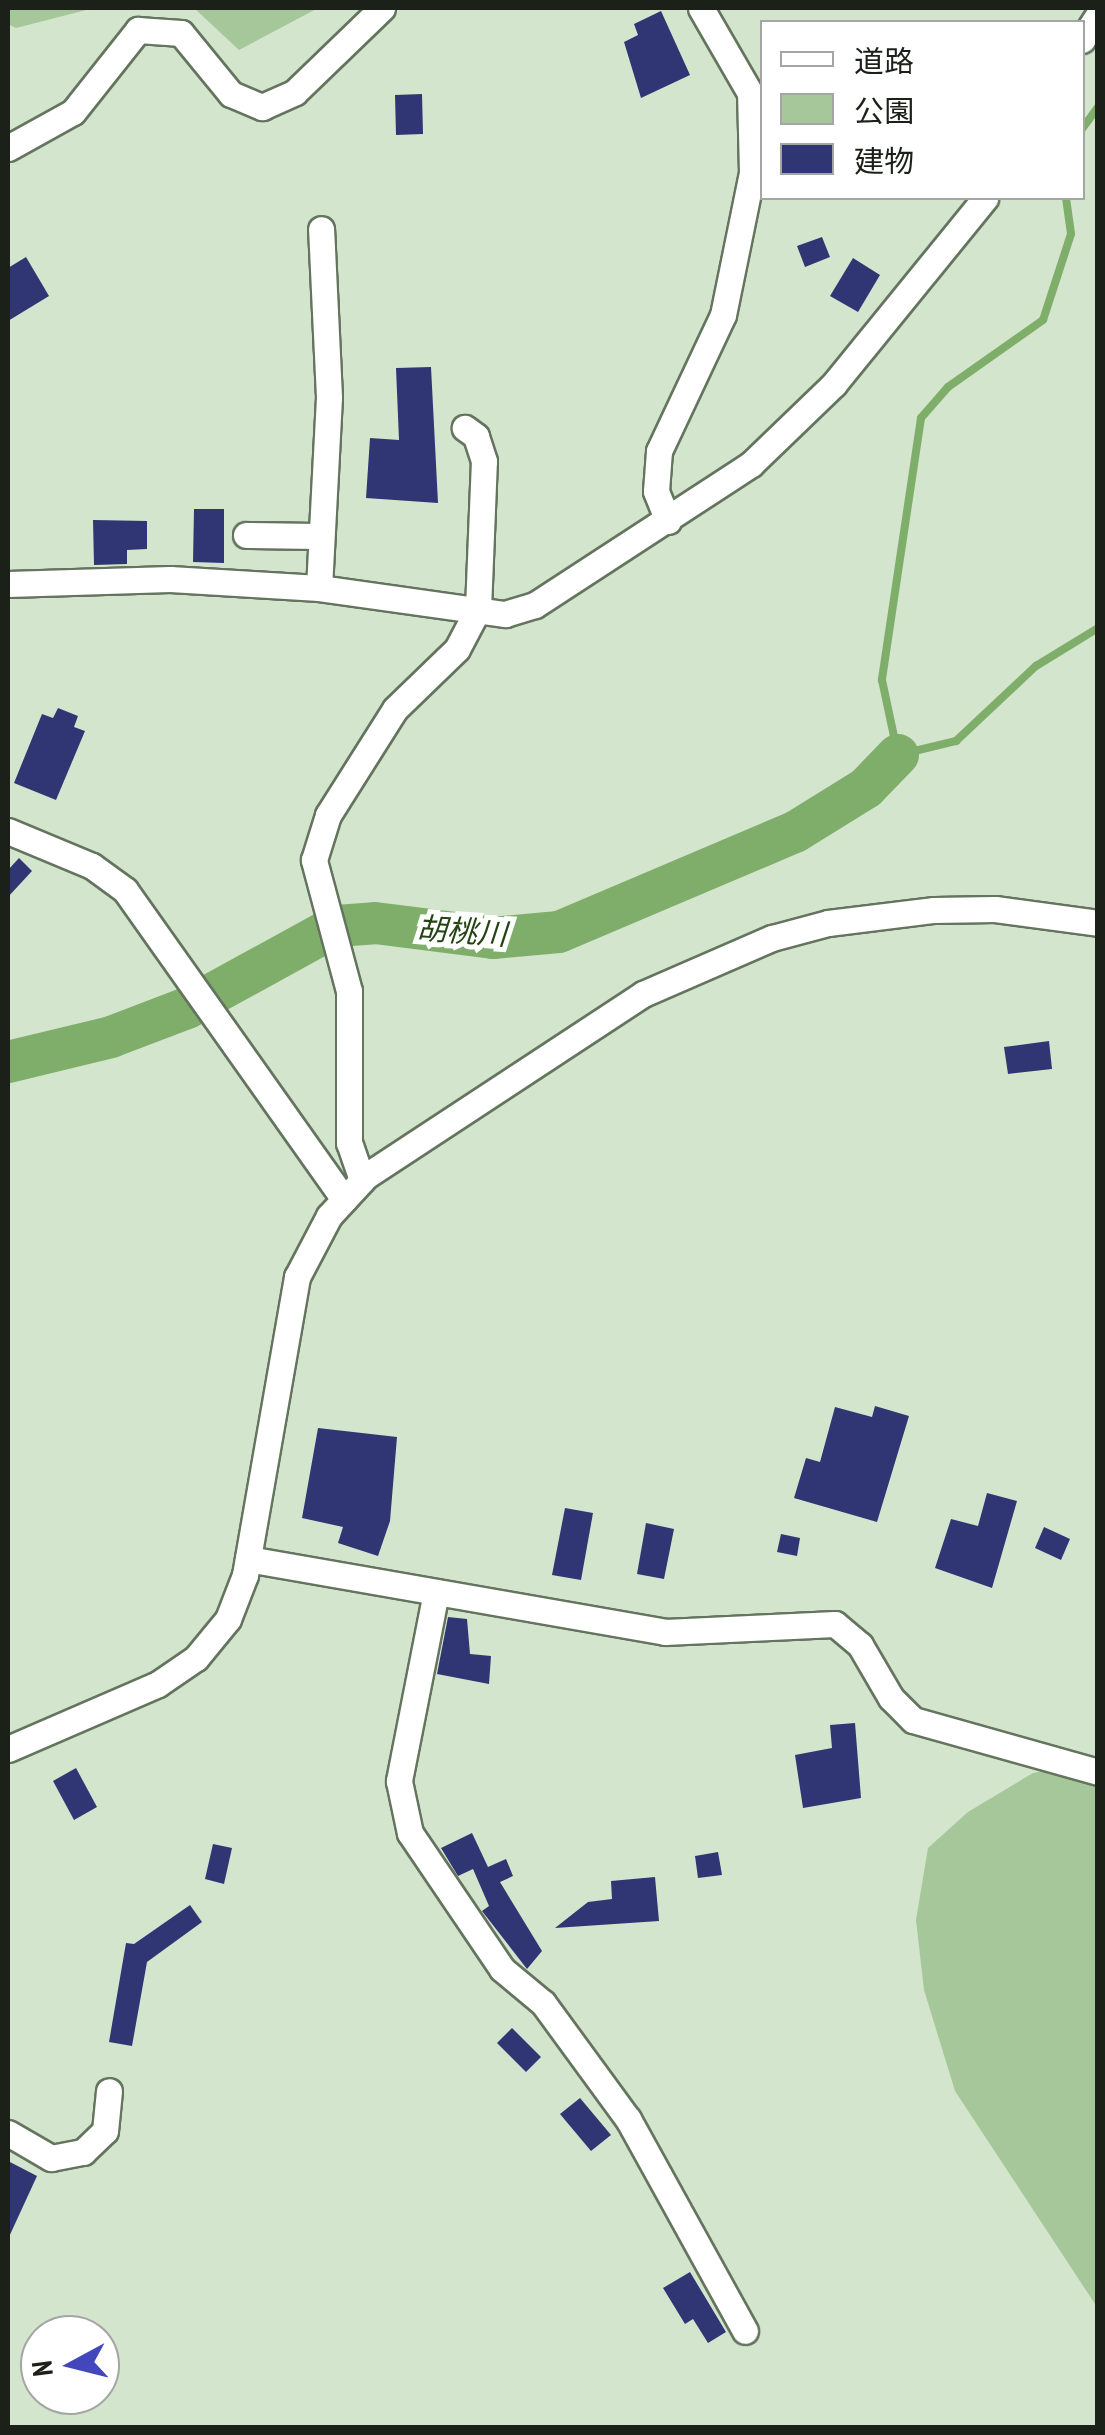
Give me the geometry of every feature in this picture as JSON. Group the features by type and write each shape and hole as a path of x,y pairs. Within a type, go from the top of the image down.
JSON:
{"street":[{"path":"8,148 73,112 138,30 181,32 231,94 262,107 295,92 382,8"},
{"path":"668,522 656,491 658,451 723,315 752,174 750,93 702,8"},
{"path":"8,584 170,579 320,588 505,614 535,605 668,522 751,464 834,384 983,200"},
{"path":"320,588 329,397 321,228"},
{"path":"362,1180 349,1143 350,1002 319,892 316,842 395,709 457,649 478,609 484,461 476,436 465,428"},
{"path":"246,535 321,536"},
{"path":"8,831 92,866 125,890 344,1199"},
{"path":"8,1750 158,1684 196,1658 238,1602 297,1277 344,1199 362,1180 643,994 755,944 894,912 995,909 1098,923"},
{"path":"248,1559 666,1632 835,1624 860,1645 891,1698 913,1720 1098,1772"},
{"path":"436,1592 399,1781 410,1833 502,1969 543,2003 628,2119 746,2332"},
{"path":"8,2133 51,2158 84,2152 105,2131 109,2091"}],"green space":[{"path":"8,8 94,8 16,28 8,24"},
{"path":"194,8 318,8 239,50"},
{"path":"1097,1761 1097,2307 955,2091 924,1990 916,1920 928,1848 968,1812 1033,1773"}],"building":[{"path":"661,11 690,75 641,98 624,42 638,35 634,24"},
{"path":"422,94 423,134 396,135 395,95"},
{"path":"822,237 830,257 805,267 797,246"},
{"path":"26,257 49,296 8,321 8,268"},
{"path":"853,258 880,275 858,312 830,296"},
{"path":"431,367 438,503 366,498 370,438 399,440 396,368"},
{"path":"194,509 224,509 224,563 193,562"},
{"path":"93,520 147,521 147,549 127,550 127,564 94,565"},
{"path":"58,708 78,716 74,727 85,731 56,800 14,783 42,714 53,718"},
{"path":"19,858 32,871 8,897 8,870"},
{"path":"1049,1041 1052,1069 1008,1074 1004,1047"},
{"path":"875,1406 909,1416 877,1522 794,1498 806,1458 820,1462 835,1407 872,1417"},
{"path":"318,1428 397,1437 390,1521 378,1556 338,1543 343,1527 302,1518"},
{"path":"987,1493 1017,1501 992,1588 935,1568 951,1519 978,1526"},
{"path":"565,1508 593,1513 581,1580 552,1575"},
{"path":"646,1523 674,1529 664,1579 637,1574"},
{"path":"1044,1527 1070,1539 1061,1560 1035,1548"},
{"path":"781,1534 800,1538 797,1556 777,1552"},
{"path":"448,1617 467,1619 470,1654 491,1656 489,1684 437,1674"},
{"path":"855,1723 861,1798 803,1808 795,1755 832,1748 830,1725"},
{"path":"76,1768 97,1807 74,1820 53,1781"},
{"path":"472,1833 488,1867 506,1859 513,1876 500,1882 542,1951 527,1969 482,1911 489,1906 473,1869 458,1876 441,1848"},
{"path":"213,1844 232,1848 224,1884 205,1879"},
{"path":"718,1852 722,1875 698,1878 695,1856"},
{"path":"655,1877 659,1921 555,1928 588,1902 612,1899 611,1881"},
{"path":"190,1905 202,1922 147,1962 132,2046 109,2042 126,1943 134,1944"},
{"path":"512,2028 541,2057 526,2072 497,2043"},
{"path":"580,2098 611,2135 591,2151 560,2114"},
{"path":"8,2161 37,2176 8,2239"},
{"path":"690,2272 726,2332 708,2343 693,2319 685,2324 663,2288"}],"waterway":[{"path":"1085,125 1098,107"},
{"path":"1066,200 1071,234 1043,320 948,387 921,418 882,680 898,755 956,741 1036,666 1098,628"},
{"name":"胡桃川","path":"8,1062 111,1037 187,1008 336,926 375,923 493,938 559,932 795,832 866,788 898,755"}]}
